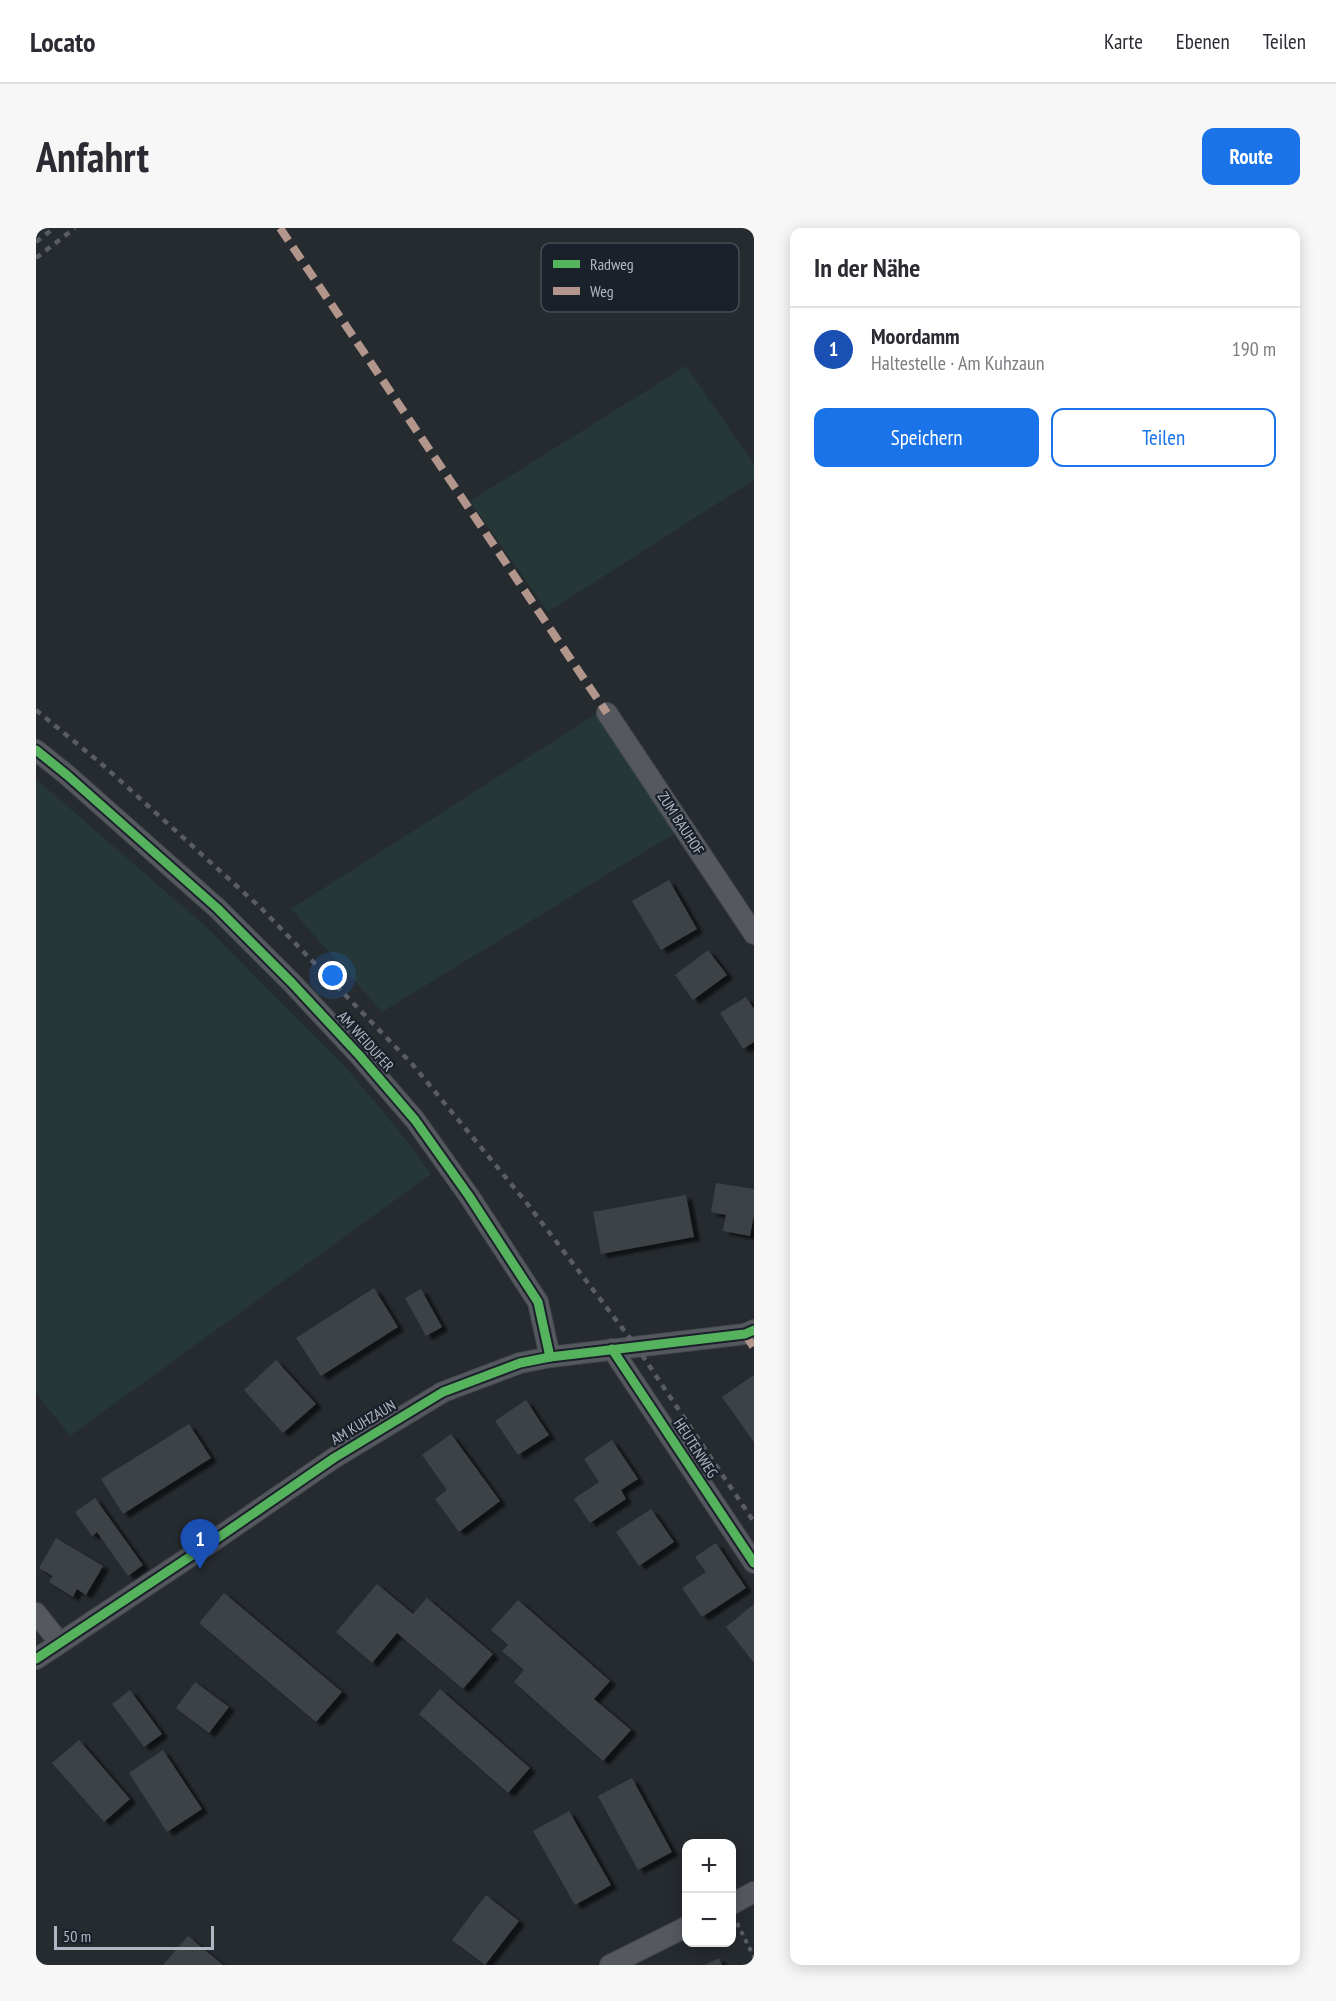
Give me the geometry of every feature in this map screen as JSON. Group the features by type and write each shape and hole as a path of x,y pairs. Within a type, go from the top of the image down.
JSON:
{"street":[{"name":"ZUM BAUHOF","path":"607,712 754,934"},
{"name":"AM WEIDUFER","path":"36,750 217,908 359,1054 415,1120 469,1196 538,1302 550,1356"},
{"name":"AM KUHZAUN","path":"36,1659 334,1458 443,1392 520,1363 550,1356 745,1334 754,1330"},
{"name":"HEUTENWEG","path":"612,1349 754,1563"},
{"path":"36,1613 59,1642"},
{"path":"736,1910 754,1892"},
{"path":"610,1965 682,1929"}],"path":[{"path":"736,1916 754,1957"}],"shaded area":[{"path":"686,366 754,464 754,480 548,612 470,501"},
{"path":"599,712 677,832 382,1012 291,909"},
{"path":"36,779 203,924 349,1071 431,1174 70,1436 36,1393"}],"building":[{"path":"669,880 697,929 661,950 632,901"},
{"path":"708,950 727,975 693,1000 675,975"},
{"path":"746,997 754,1009 754,1042 743,1049 720,1013"},
{"path":"716,1183 754,1189 754,1215 750,1236 723,1231 726,1215 711,1212"},
{"path":"686,1195 694,1237 601,1254 593,1212"},
{"path":"374,1288 398,1327 321,1376 296,1338"},
{"path":"421,1289 442,1327 426,1336 405,1298"},
{"path":"276,1360 316,1404 283,1433 244,1390"},
{"path":"754,1375 754,1442 722,1397"},
{"path":"526,1400 549,1435 518,1455 495,1421"},
{"path":"189,1424 211,1458 123,1514 101,1479"},
{"path":"451,1434 500,1501 459,1532 435,1499 447,1490 422,1455"},
{"path":"612,1440 638,1479 621,1490 626,1499 590,1523 574,1499 599,1482 584,1459"},
{"path":"95,1498 143,1565 128,1576 97,1532 92,1536 75,1512"},
{"path":"651,1509 674,1542 639,1566 616,1532"},
{"path":"56,1538 103,1566 86,1595 77,1589 73,1597 49,1582 53,1576 39,1568"},
{"path":"716,1543 746,1588 702,1617 682,1588 706,1572 695,1557"},
{"path":"377,1584 413,1614 427,1598 493,1654 463,1689 397,1633 372,1663 336,1632"},
{"path":"224,1593 342,1692 316,1722 199,1623"},
{"path":"518,1600 610,1681 594,1699 631,1730 603,1761 514,1682 524,1670 502,1651 508,1645 491,1630"},
{"path":"754,1604 754,1663 726,1627"},
{"path":"195,1682 229,1707 209,1733 176,1708"},
{"path":"440,1689 530,1768 508,1793 419,1714"},
{"path":"130,1690 162,1734 144,1747 112,1704"},
{"path":"79,1740 130,1799 104,1822 52,1763"},
{"path":"163,1750 202,1809 167,1832 129,1773"},
{"path":"632,1778 672,1852 638,1870 598,1796"},
{"path":"569,1811 611,1885 575,1905 533,1831"},
{"path":"486,1895 519,1921 485,1965 452,1940"},
{"path":"188,1936 223,1965 163,1965"},
{"path":"719,1958 722,1965 704,1965"}],"railway":[{"path":"36,242 54,228"},
{"path":"36,258 75,228"},
{"path":"36,710 104,766 261,908 413,1065 526,1202 636,1346 754,1522"}],"marked path":[{"path":"280,228 607,713"},
{"path":"745,1334 754,1348"}],"cycle path":[{"path":"36,750 217,908 292,983 415,1120 469,1196 538,1302 550,1357"},
{"path":"36,1659 334,1458 443,1392 520,1363 550,1357 745,1334 754,1330"},
{"path":"612,1349 754,1563"}],"place":[{"name":"Moordamm","path":"200,1569"}]}
